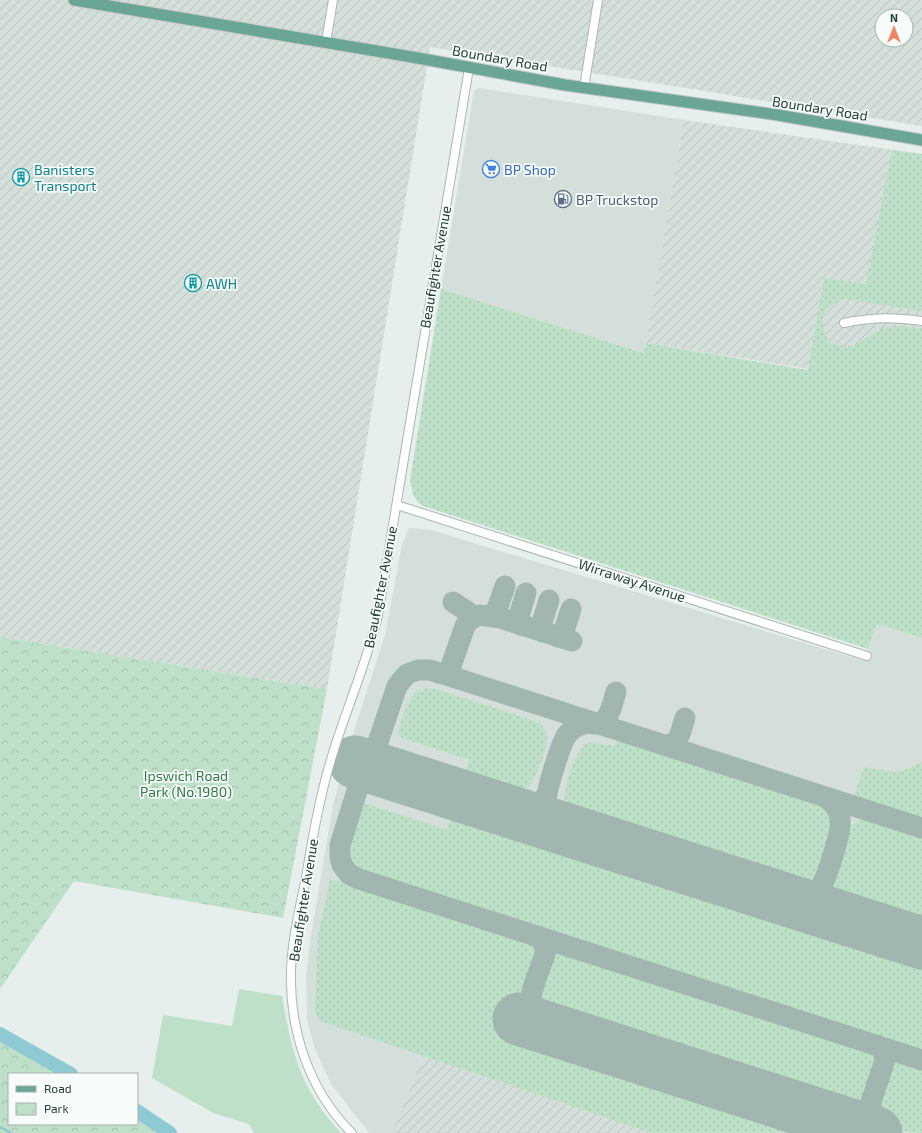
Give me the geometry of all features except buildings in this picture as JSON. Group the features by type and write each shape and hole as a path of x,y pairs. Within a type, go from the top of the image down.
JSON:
{"main road":[{"name":"Boundary Road","path":"74,0 326,42 584,88 778,115 922,140"}],"street":[{"path":"326,42 333,0"},
{"path":"584,88 598,0"},
{"name":"Beaufighter Avenue","path":"352,1133 334,1113 324,1098 299,1043 291,1001 291,969 320,802 333,752 372,638 414,405 433,276 469,68"},
{"path":"844,323 868,318 884,317 922,322"},
{"name":"Wirraway Avenue","path":"396,505 867,656"}],"shaded area":[{"path":"0,0 922,0 922,126 430,47 327,689 0,637"},
{"name":"BP Truckstop","path":"479,88 684,120 645,353 441,289 474,91"},
{"path":"684,120 922,154 922,387 646,343"},
{"path":"409,528 431,530 864,661 877,624 922,638 922,1133 369,1133 331,1084 314,1046 307,1019 306,978 311,935 333,806 348,749 385,635 402,545"},
{"path":"424,1055 653,1133 392,1133"}],"green space":[{"path":"892,150 922,154 922,311 845,299 837,302 826,310 823,328 830,343 846,346 852,346 888,327 900,326 922,329 922,638 877,624 868,649 423,506 417,501 412,492 410,480 441,289 644,353 646,343 808,370 824,278 866,284"},
{"name":"Ipswich Road Park (No.1980)","path":"0,637 327,689 283,918 74,881 0,989"},
{"path":"426,688 443,691 539,723 546,732 546,745 535,777 528,788 519,791 517,794 464,777 469,760 399,737 401,721 409,702 416,692"},
{"path":"617,741 629,742 818,802 825,806 832,817 833,823 831,840 815,882 807,887 572,812 565,802 566,787 571,769 579,752 584,745 589,742 614,746"},
{"path":"922,762 922,820 853,798 864,767 895,772 905,770"},
{"path":"361,802 447,830 452,813 922,963 922,1054 361,874 352,868 347,860 346,842 348,832"},
{"path":"863,819 873,820 922,836 922,923 832,894 831,889 836,860 847,832 856,822"},
{"path":"330,879 530,940 538,947 539,957 513,1036 617,1069 629,1066 839,1133 652,1133 320,1021 315,1013 318,935"},
{"path":"556,952 563,952 877,1052 880,1060 864,1109 861,1112 853,1114 636,1044 627,1034 543,1006 538,999 539,988 547,966"},
{"path":"239,989 282,996 294,1053 300,1069 316,1101 341,1133 254,1133 249,1124 213,1113 152,1078 163,1015 232,1026"},
{"path":"0,1034 69,1073 8,1073 8,1125 138,1125 138,1112 170,1133 0,1133"},
{"path":"895,1059 922,1066 922,1133 893,1128 878,1122 875,1118 874,1110 889,1064"}],"waterway":[{"path":"0,1034 69,1073"},
{"path":"138,1112 170,1133"},
{"path":"0,1127 11,1133"}],"taxiway":[{"path":"489,615 496,612 505,586"},
{"path":"521,625 518,619 526,593"},
{"path":"543,632 541,626 549,600"},
{"path":"453,602 468,612 470,616 469,620"},
{"path":"558,637 563,634 571,609"},
{"path":"439,673 444,673 450,669 465,626 471,619 479,615 500,618 572,641"},
{"path":"922,828 459,679 430,670 418,670 407,674 397,686 373,757 362,775 340,845 342,865 349,874 359,879 922,1060"},
{"path":"595,723 604,720 610,712 616,692"},
{"path":"665,745 670,745 677,740 685,718"},
{"path":"596,724 583,724 572,730 566,736 550,781 546,798 547,808 551,817 561,826 633,851"},
{"path":"360,782 366,774 377,770 443,790"},
{"path":"454,793 514,811 529,810 536,807 542,802 547,794"},
{"path":"720,878 791,900 805,899 817,892 821,887 829,868 839,834 840,825 837,809 831,801 825,797"},
{"path":"823,883 824,899 834,912 909,939"},
{"path":"538,937 544,943 546,951 530,1000 532,1017 538,1023 550,1029 572,1036"},
{"path":"812,1113 847,1123 860,1121 866,1117 885,1060 884,1052 877,1045"},
{"path":"869,1111 870,1124 879,1133"}],"runway":[{"path":"355,762 922,943"},
{"path":"519,1019 876,1133"}],"place":[{"name":"BP Shop","path":"491,169"},
{"name":"Banisters Transport","path":"21,177"},
{"name":"BP Truckstop","path":"563,199"},
{"name":"AWH","path":"193,283"}]}
